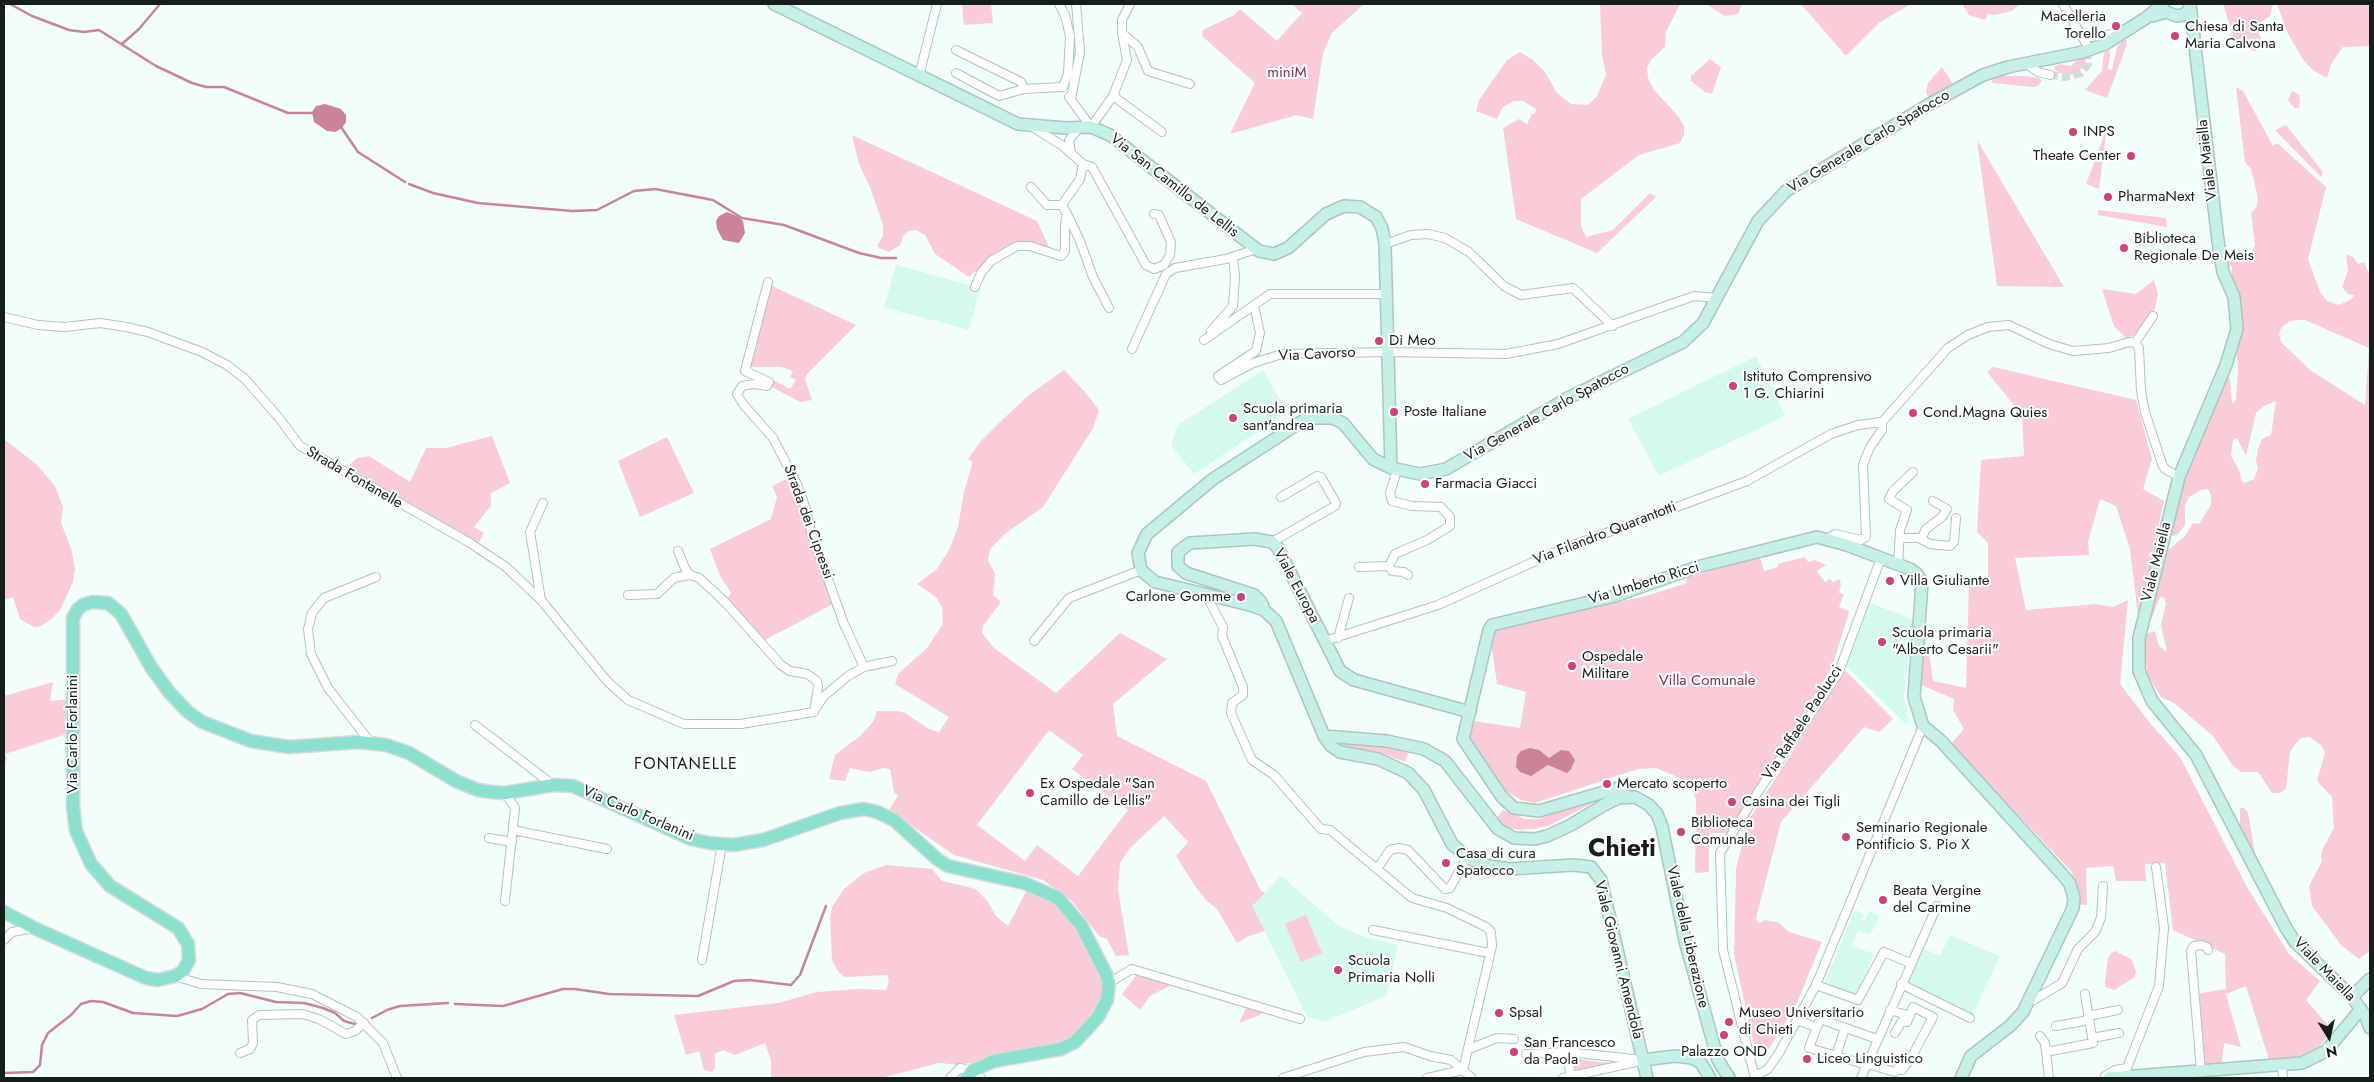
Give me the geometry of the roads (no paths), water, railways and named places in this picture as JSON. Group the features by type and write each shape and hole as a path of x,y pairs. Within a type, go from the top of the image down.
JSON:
{"main road":[{"name":"Via Carlo Forlanini","path":"175,976 183,971 189,960 188,944 184,936 169,922 110,886 91,864 76,831 73,807 74,618 78,609 92,602 108,603 115,607 151,667 169,692 188,712 202,722 268,745 289,747 372,743 398,748 456,781 478,790 505,793 553,785 572,786 691,839 722,844 763,840 850,810 864,809 877,812 894,820 937,859 948,866 1024,883 1058,898 1082,925 1109,983"},
{"path":"4,912 34,928 146,978 158,980 175,976"},
{"path":"973,1076 994,1061 1055,1050 1075,1042 1082,1036 1103,1008 1110,993 1109,983"}],"street":[{"name":"Via San Camillo de Lellis","path":"774,4 1018,124 1062,128 1085,127 1110,135 1256,249 1274,254 1288,248 1326,214 1344,206 1360,207 1376,217 1382,228 1385,244 1394,469"},
{"path":"919,76 937,4"},
{"path":"956,73 999,96 1024,89 1063,87 1068,74 1070,36 1065,15 1059,4"},
{"path":"1071,99 1080,52 1076,4"},
{"path":"1071,153 1069,140 1085,127 1113,96 1128,60 1122,33 1122,20 1130,4"},
{"path":"2063,4 2085,41 2113,34 2117,38"},
{"path":"2169,9 2186,14 2190,5"},
{"name":"Viale Maiella","path":"2190,5 2218,241 2224,272 2234,297 2237,329 2226,365 2179,477 2139,638 2138,659 2144,686 2152,701 2196,756 2290,935 2352,997 2361,1009 2370,1028"},
{"name":"Via Generale Carlo Spatocco","path":"1394,469 1428,474 1446,469 1568,398 1683,342 1703,324 1758,221 1786,191 1920,110 1992,72 2093,49 2117,38 2146,18 2169,9"},
{"name":"Viale Maiella","path":"2169,9 2184,24 2193,40"},
{"path":"1122,33 1138,47 1148,71 1190,84"},
{"path":"956,50 1021,82 1024,89"},
{"path":"2025,64 2038,72 2050,75 2044,60"},
{"name":"Via San Camillo de Lellis","path":"1063,87 1085,127"},
{"path":"1113,96 1162,132"},
{"name":"Via San Camillo de Lellis","path":"1029,125 1063,146 1083,164 1092,167 1146,265 1154,269 1164,265 1170,256 1171,242 1158,215 1154,214"},
{"path":"1062,128 1071,153"},
{"path":"1062,128 1063,146"},
{"path":"1062,205 1080,179 1083,164"},
{"path":"1031,187 1047,205 1062,205"},
{"path":"1062,205 1080,241 1093,277 1110,308"},
{"path":"975,287 981,273 991,261 1017,246 1030,246 1061,256 1065,251 1067,214"},
{"path":"1385,244 1411,235 1428,234 1445,238 1469,252 1504,286 1521,295 1572,288 1613,326"},
{"name":"Via San Camillo de Lellis","path":"1132,349 1166,274 1176,268 1233,257 1256,249"},
{"path":"1233,257 1235,276 1233,306 1206,339 1270,294 1386,294"},
{"name":"Strada dei Cipressi","path":"768,282 745,371 769,382 767,386 754,384 742,386 737,394 743,404 773,438 797,484 806,509 811,532 844,624 864,667"},
{"name":"Via Cavorso","path":"1254,305 1260,333 1256,351 1218,376 1221,380 1253,362 1282,354 1388,352 1506,354 1558,344 1694,296 1717,298"},
{"path":"2135,343 2153,316"},
{"name":"Strada Fontanelle","path":"4,317 38,325 64,327 100,323 126,327 148,332 202,352 227,365 245,379 300,446 470,543 506,567 541,600 607,681 628,700 684,724 741,724 814,712"},
{"path":"1826,540 1835,534 1862,540 1866,538 1863,465 1870,447 1882,430 1882,422 1948,348 1968,335 1988,327 2009,325 2050,344 2073,351 2109,348 2130,342 2135,343 2139,348 2145,412 2162,464 2165,469 2179,477"},
{"path":"1389,566 1394,554 1427,540 1450,526 1451,522 1446,511 1441,507 1412,506 1392,501 1390,493 1394,469 1373,459 1347,427 1338,420 1315,417 1301,421 1213,479 1147,534 1138,553 1141,570 1155,582 1264,610 1276,621 1324,736 1387,741 1424,749 1445,761 1498,829 1514,838 1535,839 1547,836 1571,825 1604,805 1625,797"},
{"name":"Via Filandro Quarantotti","path":"1325,641 1438,605 1576,543 1747,480 1831,434 1858,425 1882,422"},
{"path":"1898,564 1900,538 1907,510 1889,499 1893,491 1913,472"},
{"path":"1272,542 1335,506 1336,503 1321,477 1317,476 1281,497"},
{"path":"1921,539 1926,530 1942,518 1947,509 1933,501"},
{"name":"Strada Fontanelle","path":"541,600 530,532 543,504"},
{"path":"1900,538 1921,539 1930,544 1950,546 1954,542 1956,518"},
{"name":"Via Umberto Ricci","path":"1470,712 1489,630 1492,625 1615,596 1697,567 1817,537 1910,569 1922,582 1914,697 1923,726"},
{"name":"Viale Europa","path":"1264,610 1262,602 1254,595 1186,573 1178,566 1178,552 1190,543 1255,539 1272,542 1278,548 1340,671 1354,680 1470,712"},
{"path":"678,551 690,575"},
{"name":"Via Raffaele Paolucci","path":"1755,1077 1722,950 1720,853 1758,792 1838,674 1881,558"},
{"path":"1358,567 1389,566"},
{"path":"1389,566 1392,571 1404,572 1408,575"},
{"path":"1034,641 1069,598 1141,570"},
{"path":"628,595 657,594 674,578 690,575 699,578 725,602 781,665 790,671 807,674 817,681 818,687 814,712"},
{"path":"372,743 328,688 311,654 308,629 312,613 324,598 376,577"},
{"path":"1206,595 1223,627 1222,636 1243,687 1242,695 1232,704 1231,713 1252,760 1274,775 1321,828 1330,830 1412,898 1447,908 1486,927 1491,932 1493,940 1463,1070"},
{"path":"1338,638 1349,598"},
{"path":"814,712 823,698 833,688 864,667 892,661"},
{"name":"Viale della Liberazione","path":"1470,712 1463,734 1464,744 1502,797 1514,808 1539,811 1618,788 1624,790 1625,797 1638,798 1649,805 1657,814 1662,827 1685,942 1718,1060 1730,1078"},
{"path":"475,725 553,785"},
{"path":"1755,1077 1768,1069 1798,1021 1816,985 1923,726 1941,741 2070,884 2074,898 2073,908 2022,1012 2010,1026 1971,1056 1961,1078"},
{"name":"Viale Giovanni Amendola","path":"1324,736 1340,752 1378,759 1408,773 1424,790 1452,844 1467,857 1484,865 1509,869 1573,864 1591,867 1601,880 1647,1078"},
{"path":"505,793 516,808 505,901"},
{"path":"513,830 608,849"},
{"path":"489,838 512,842"},
{"path":"702,960 722,844"},
{"path":"1377,869 1390,850 1399,848 1408,850 1445,889 1450,888 1467,857"},
{"path":"2104,1078 2115,1070 2127,1068 2159,986 2164,928 2156,867"},
{"path":"2029,1000 2034,1000 2062,983 2078,949 2094,932 2101,918 2103,886"},
{"path":"1861,1078 1937,906"},
{"path":"4,940 12,932 34,928"},
{"path":"1372,930 1489,953"},
{"path":"2201,1071 2191,950 2194,946 2201,945 2207,947 2208,950"},
{"path":"1816,985 1858,1000 1884,952 1910,964"},
{"path":"1109,983 1132,969 1240,1005 1300,1019"},
{"path":"175,976 202,984 277,988 312,994 357,1017 383,1043 397,1078"},
{"path":"2352,997 2370,979"},
{"path":"1901,984 1970,1018"},
{"path":"2046,1052 2093,1043 2085,994"},
{"path":"1878,1039 1820,1019 1809,1048 1867,1064 1891,1075 1898,1068 1902,1070 1910,1060 1933,1017 1913,1007 1908,1022 1902,1020 1895,1033"},
{"path":"2109,1078 2302,1062 2326,1052 2361,1009"},
{"path":"1890,1010 1910,1016"},
{"path":"2056,1026 2118,1010"},
{"path":"240,1054 250,1049 254,1043 252,1020 259,1015 302,1014 320,1019 346,1034 355,1031 364,1024"},
{"path":"1798,1021 1817,1027"},
{"path":"1836,1056 1845,1028"},
{"path":"2092,1038 2119,1033"},
{"path":"2040,1036 2045,1043 2049,1078"},
{"path":"1469,1048 1496,1038 1514,1039"},
{"path":"1283,1078 1364,1052 1404,1047 1430,1056 1451,1060 1472,1078"},
{"path":"1526,1054 1567,1052 1643,1060"},
{"path":"1567,1052 1567,1077 1643,1060 1675,1056 1692,1058 1701,1063 1710,1078"},
{"path":"2282,1064 2283,1078"},
{"path":"950,1078 960,1068 973,1076"},
{"path":"1427,1078 1463,1070"}],"waterway":[{"path":"10,4 32,16 69,30 84,32 99,30 156,66 192,83 206,87 224,87 288,113 314,113"},
{"path":"122,44 139,29 160,4"},
{"path":"341,127 358,152 405,182"},
{"path":"409,184 433,193 478,203 572,211 597,210 634,191 655,189 713,200 742,218 784,225 859,253 881,258 896,258"},
{"path":"455,1004 503,1006 563,989 609,994 698,996 734,981 750,980 791,985 800,975 826,906"},
{"path":"4,1073 33,1072 40,1065 42,1045 48,1033 71,1015 81,1004 91,1001 103,1002 133,1013 177,1016 202,1009 228,994 240,993 276,1002 304,1003 323,1008 335,1013 344,1021 355,1024"},
{"path":"372,1018 400,1006 448,1003"}],"tunnel":[{"path":"2050,75 2065,77 2081,73 2088,64 2087,47"}],"place":[{"name":"Macelleria Torello","path":"2116,26"},
{"name":"Chiesa di Santa Maria Calvona","path":"2175,36"},
{"name":"INPS","path":"2073,132"},
{"name":"Theate Center","path":"2131,156"},
{"name":"PharmaNext","path":"2108,197"},
{"name":"Biblioteca Regionale De Meis","path":"2124,248"},
{"name":"Di Meo","path":"1379,341"},
{"name":"Istituto Comprensivo 1 G. Chiarini","path":"1733,386"},
{"name":"Poste Italiane","path":"1394,412"},
{"name":"Cond.Magna Quies","path":"1913,413"},
{"name":"Scuola primaria sant'andrea","path":"1233,418"},
{"name":"Farmacia Giacci","path":"1425,484"},
{"name":"Villa Giuliante","path":"1890,581"},
{"name":"Carlone Gomme","path":"1241,597"},
{"name":"Scuola primaria \"Alberto Cesarii\"","path":"1882,642"},
{"name":"Ospedale Militare","path":"1572,666"},
{"name":"Mercato scoperto","path":"1607,784"},
{"name":"Ex Ospedale \"San Camillo de Lellis\"","path":"1030,793"},
{"name":"Casina dei Tigli","path":"1732,802"},
{"name":"Biblioteca Comunale","path":"1681,832"},
{"name":"Seminario Regionale Pontificio S. Pio X","path":"1846,837"},
{"name":"Casa di cura Spatocco","path":"1446,863"},
{"name":"Beata Vergine del Carmine","path":"1883,900"},
{"name":"Scuola Primaria Nolli","path":"1338,970"},
{"name":"Spsal","path":"1499,1013"},
{"name":"Museo Universitario di Chieti","path":"1729,1022"},
{"name":"Palazzo OND","path":"1724,1035"},
{"name":"San Francesco da Paola","path":"1514,1052"},
{"name":"Liceo Linguistico","path":"1807,1059"}],"district":[{"name":"FONTANELLE","path":"686,765"},
{"name":"Chieti","path":"1622,850"}],"park label":[{"name":"miniM","path":"1287,73"},
{"name":"Villa Comunale","path":"1707,681"}]}
